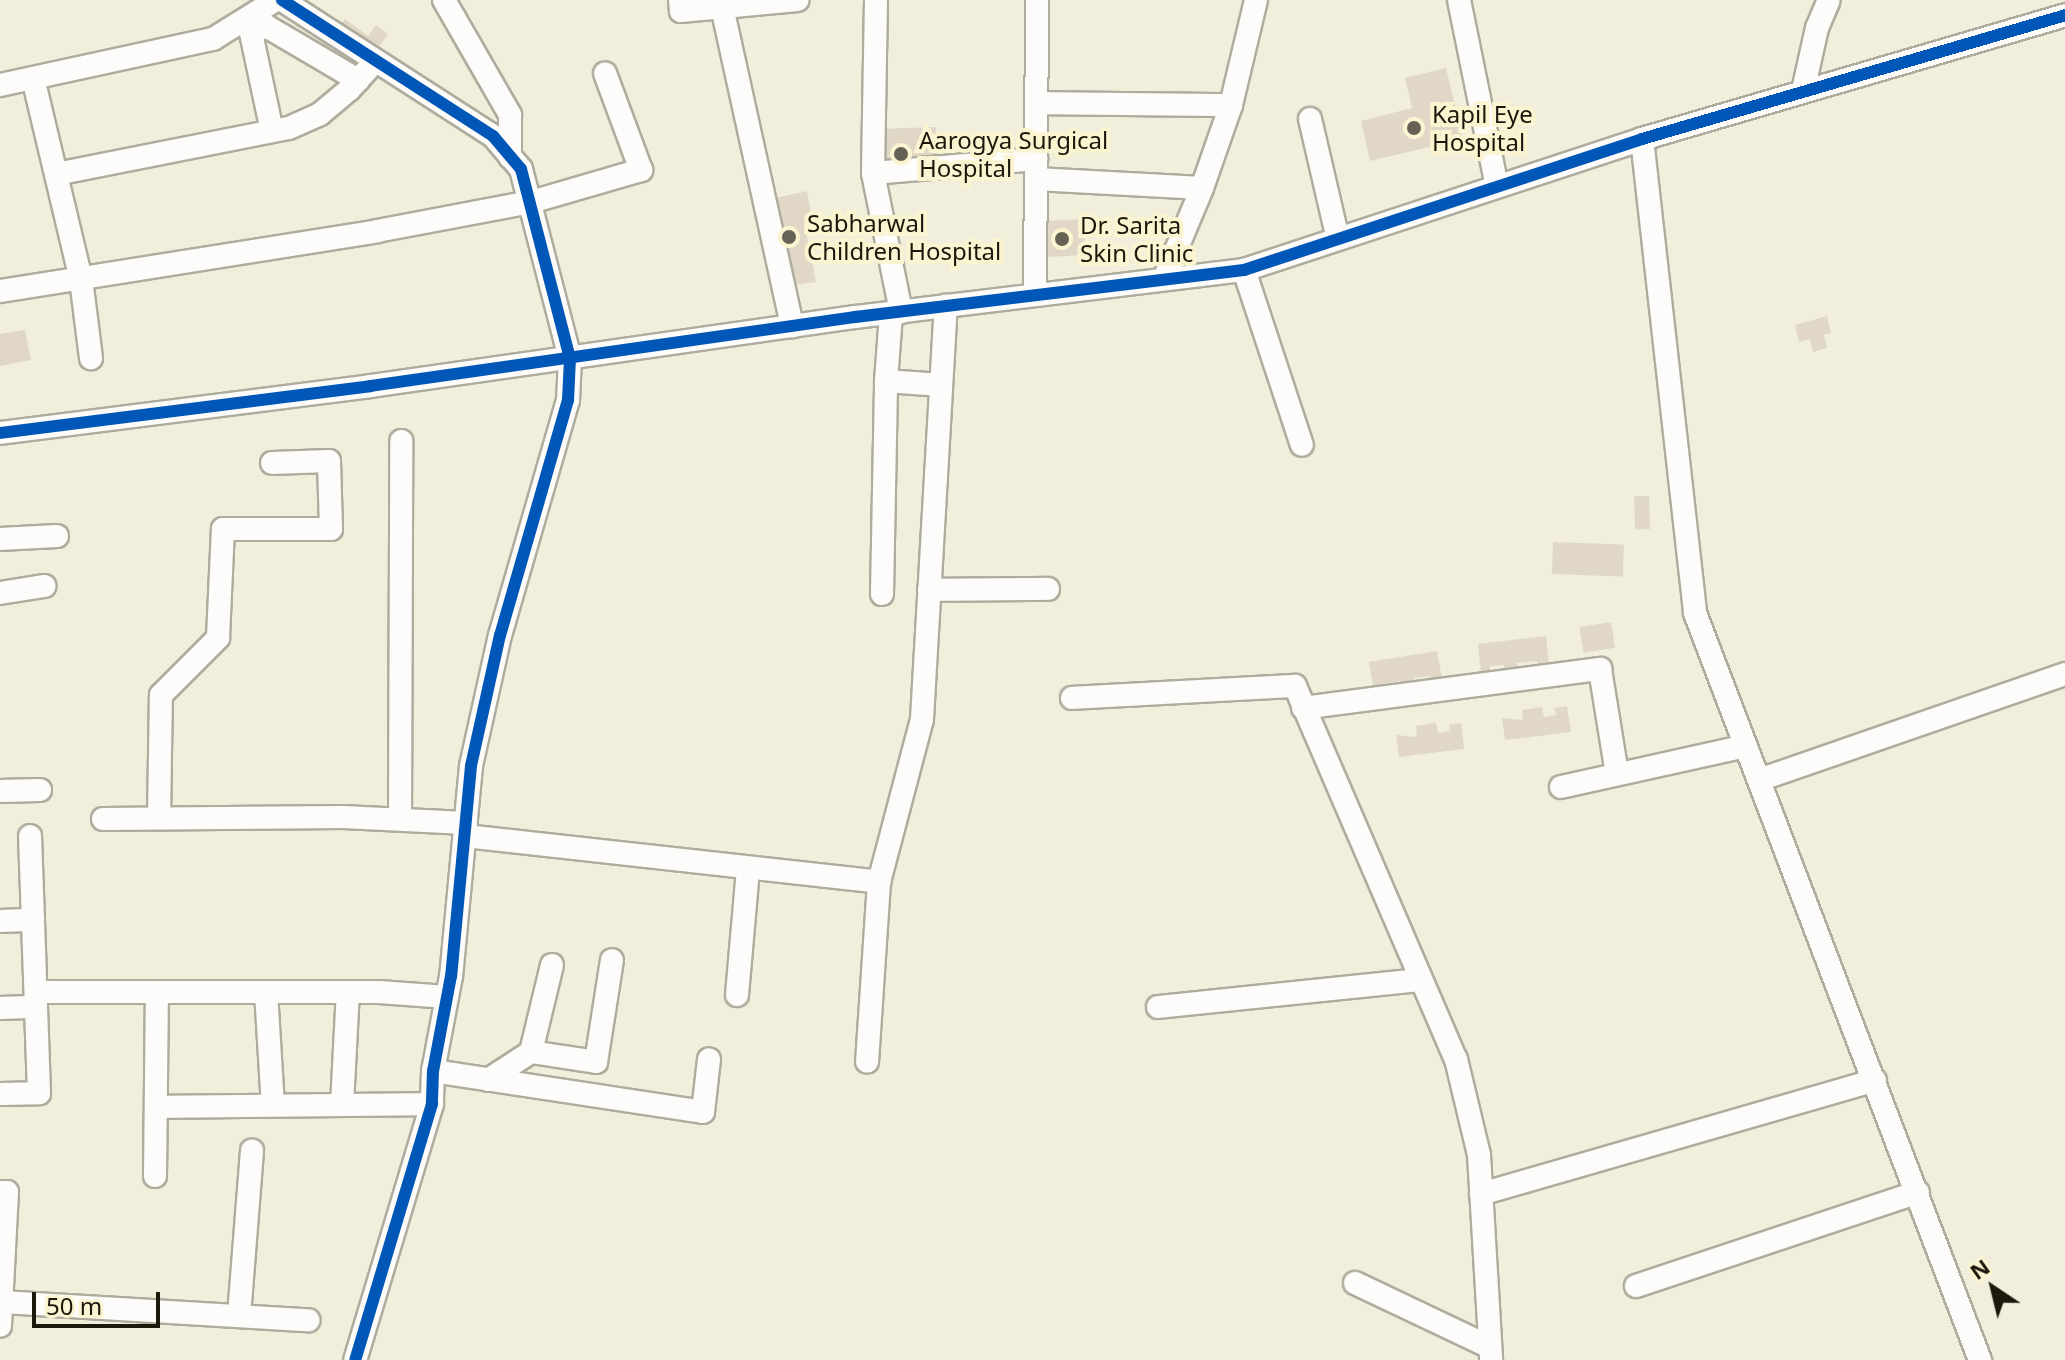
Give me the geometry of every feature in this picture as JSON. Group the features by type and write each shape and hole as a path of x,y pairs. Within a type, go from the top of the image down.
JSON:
{"street":[{"path":"0,85 213,39 279,0 493,136 521,169 531,202 570,358 568,400 500,635 471,766 447,997 433,1071 432,1104 355,1360"},
{"path":"444,0 510,115 510,157"},
{"path":"680,0 681,11 797,0"},
{"path":"876,0 873,173 896,313 886,381 882,594"},
{"path":"1035,295 1037,0"},
{"path":"1164,279 1202,188 1231,105 1256,0"},
{"path":"1459,0 1497,186"},
{"path":"1803,91 1817,28 1829,0"},
{"path":"722,7 757,182 792,326"},
{"path":"0,433 792,326 1244,270 1642,139 2065,15"},
{"path":"272,131 251,33 266,26 358,80"},
{"path":"56,174 272,131 320,114 375,61"},
{"path":"0,291 219,259 531,202 641,170 605,73"},
{"path":"33,78 81,279 91,358"},
{"path":"1037,103 1231,105"},
{"path":"1310,119 1338,239"},
{"path":"1642,139 1695,613 1980,1360"},
{"path":"873,173 1036,169 1202,188"},
{"path":"1244,270 1302,445"},
{"path":"867,1062 879,882 922,719 946,306"},
{"path":"886,381 941,385"},
{"path":"400,819 401,441"},
{"path":"159,818 161,695 218,638 223,529 331,529 329,461 272,463"},
{"path":"0,539 57,536"},
{"path":"0,593 44,586"},
{"path":"929,590 1048,589"},
{"path":"1303,708 1600,669 1617,774"},
{"path":"1759,780 2065,674"},
{"path":"1072,698 1295,686 1456,1059 1479,1155 1490,1353"},
{"path":"1561,787 1746,746"},
{"path":"0,791 40,790"},
{"path":"103,819 400,819 748,868 879,882"},
{"path":"0,1094 39,1093 30,836"},
{"path":"737,995 748,868"},
{"path":"0,921 33,920"},
{"path":"488,1080 531,1052 596,1062 612,960"},
{"path":"531,1052 552,965"},
{"path":"1158,1007 1421,980"},
{"path":"0,1008 36,999 157,992 348,992 447,997"},
{"path":"155,1176 157,992"},
{"path":"266,992 273,1105"},
{"path":"342,1105 348,992"},
{"path":"433,1071 703,1112 709,1059"},
{"path":"1481,1194 1875,1080"},
{"path":"156,1107 432,1104"},
{"path":"239,1316 252,1151"},
{"path":"0,1192 7,1192 0,1326"},
{"path":"1636,1286 1918,1192"},
{"path":"1355,1283 1490,1353"},
{"path":"1,1302 308,1320"}],"building":[{"path":"345,19 368,36 376,25 388,34 374,54 338,28"},
{"path":"1446,68 1463,139 1370,161 1361,121 1412,108 1405,78"},
{"path":"936,127 937,164 880,166 879,129"},
{"path":"807,191 812,219 804,221 816,282 786,286 766,200"},
{"path":"1084,219 1086,255 1047,257 1045,221"},
{"path":"1827,316 1831,333 1824,335 1827,348 1813,352 1810,339 1799,342 1795,325"},
{"path":"25,330 31,360 0,366 0,334"},
{"path":"1649,496 1650,529 1635,530 1634,497"},
{"path":"1553,542 1624,544 1623,576 1552,574"},
{"path":"1611,622 1615,648 1583,653 1579,627"},
{"path":"1546,636 1549,665 1538,667 1537,661 1517,663 1519,679 1505,680 1504,665 1490,666 1490,672 1481,673 1478,644"},
{"path":"1437,651 1442,679 1430,681 1429,676 1414,678 1416,690 1401,692 1400,681 1382,684 1384,690 1374,692 1369,662"},
{"path":"1567,706 1571,732 1505,740 1502,718 1523,720 1522,710 1542,707 1544,717 1556,715 1555,708"},
{"path":"1436,723 1438,733 1450,731 1449,725 1461,723 1464,749 1399,757 1396,735 1417,737 1416,726"}],"cycle path":[{"path":"282,0 493,136 521,169 570,358 568,400 500,635 471,766 451,976 433,1071 432,1104 355,1360"},
{"path":"0,433 370,386 855,317 1244,270 1642,139 2065,15"}],"place":[{"name":"Kapil Eye Hospital","path":"1414,128"},
{"name":"Aarogya Surgical Hospital","path":"901,154"},
{"name":"Sabharwal Children Hospital","path":"789,237"},
{"name":"Dr. Sarita Skin Clinic","path":"1062,239"}]}
